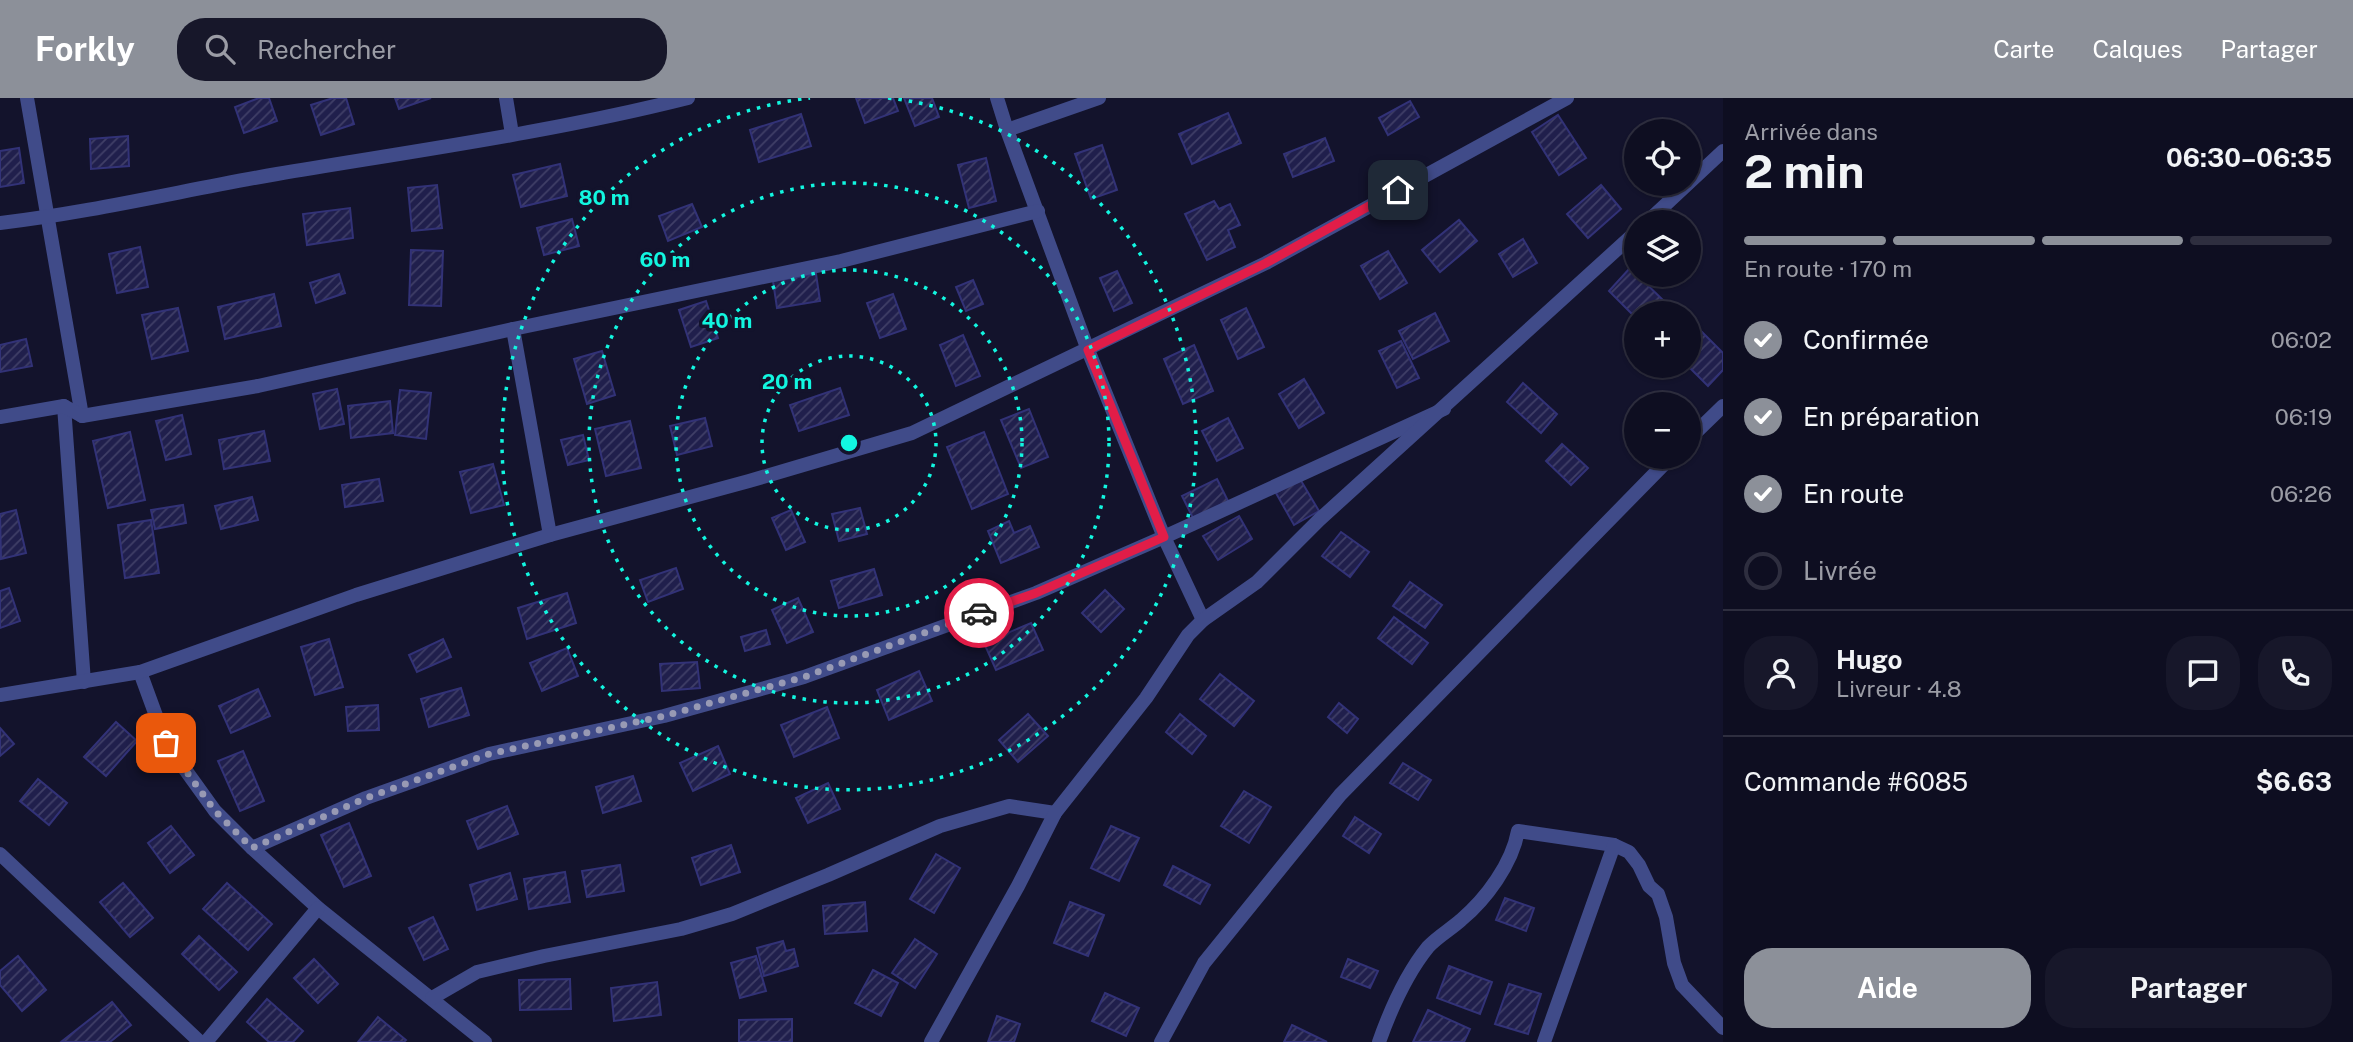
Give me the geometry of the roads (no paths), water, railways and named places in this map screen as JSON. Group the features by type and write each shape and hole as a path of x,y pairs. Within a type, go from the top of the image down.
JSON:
{"street":[{"path":"27,98 82,416"},
{"path":"506,98 512,134"},
{"path":"0,223 47,218 257,177 512,134 688,98"},
{"path":"997,98 1088,350 1164,537 1203,620"},
{"path":"1007,130 1099,98"},
{"path":"0,695 139,671 356,595 550,535 912,433 1266,263 1567,98"},
{"path":"1660,210 1723,151"},
{"path":"0,416 64,406 82,416 258,386 513,329 841,261 1038,211"},
{"path":"931,1042 1018,886 1055,813 1146,698 1188,635 1203,620 1257,582 1319,520 1624,243"},
{"path":"513,329 550,535"},
{"path":"64,406 84,682"},
{"path":"1701,427 1723,406"},
{"path":"252,848 366,798 489,754 664,716 804,677 1036,593 1444,409"},
{"path":"1161,1042 1204,963 1340,795 1659,469"},
{"path":"139,671 166,743 215,811 318,908 485,1042"},
{"path":"432,998 477,972 681,929 732,914 940,825 1009,806 1055,813"},
{"path":"1379,1042 1393,1005 1429,946 1464,918 1485,895 1515,849 1518,831 1614,845 1629,852 1649,886 1658,894 1666,917 1674,963 1682,985 1723,1028"},
{"path":"1545,1042 1614,845"},
{"path":"0,854 200,1042"},
{"path":"206,1042 318,908"}]}
